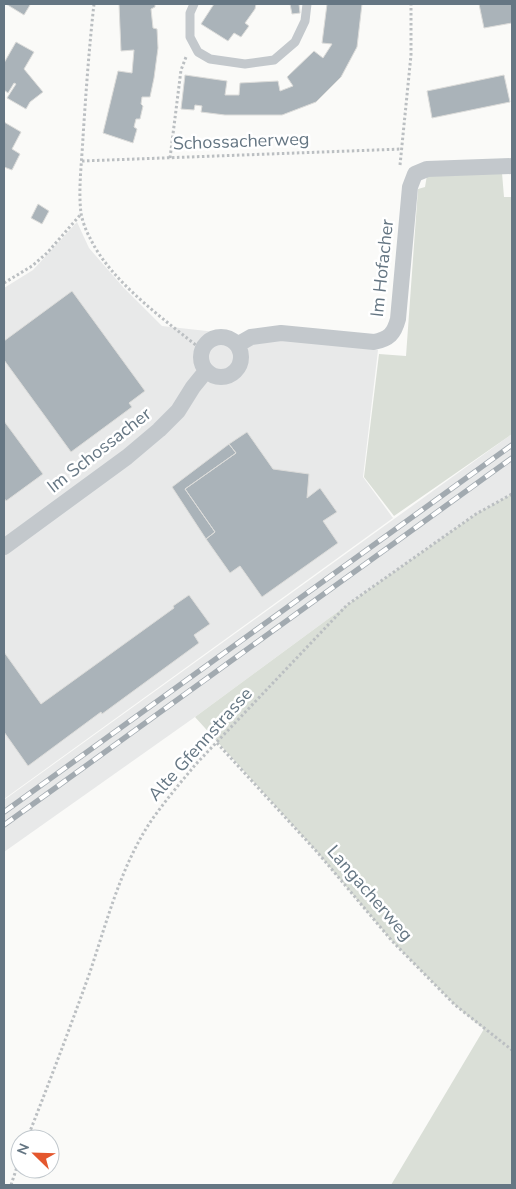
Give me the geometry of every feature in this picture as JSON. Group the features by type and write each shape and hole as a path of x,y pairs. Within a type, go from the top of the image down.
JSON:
{"street":[{"name":"Im Hofacher","path":"238,345 251,337 281,333 374,342 387,339 396,327 398,319 410,187 415,174 427,169 512,166"},
{"path":"223,337 238,345 241,358 238,370 228,377 216,378 206,371 201,361 202,350 207,343 214,338 223,337"},
{"name":"Im Schossacher","path":"4,547 127,457 159,430 178,411 206,371"}],"lane":[{"path":"194,4 190,13 190,37 198,52 210,59 245,64 274,60 295,42 305,21 307,4"}],"path":[{"path":"94,4 87,73 81,214 89,238 125,284 148,307 202,350"},
{"path":"400,169 411,55 411,4"},
{"path":"170,158 181,70 186,55 197,48"},
{"name":"Schossacherweg","path":"82,161 402,149"},
{"path":"4,283 32,266 81,214"},
{"name":"Alte Gfennstrasse","path":"31,1129 84,989 119,886 134,851 151,821 196,764 347,605 476,514 512,494"},
{"name":"Langacherweg","path":"217,743 318,853 392,941 455,1005 512,1050"}],"shaded area":[{"path":"502,173 504,197 512,197 512,434 394,516 364,477 379,354 406,356 418,189 425,187 427,175"},
{"path":"77,222 89,248 123,287 162,326 378,350 363,477 393,518 4,799 4,288 33,270"},
{"path":"512,434 512,494 476,514 4,852 4,800"},
{"path":"512,494 512,1185 391,1185 484,1029 455,1005 392,941 318,853 195,717 347,605 476,514"}],"building":[{"path":"6,4 29,4 30,5 24,15"},
{"path":"119,4 155,4 155,7 151,9 153,28 157,29 158,48 154,78 150,97 142,97 141,104 143,106 140,119 136,119 134,127 137,129 133,143 103,133 118,71 132,73 134,50 121,51"},
{"path":"214,4 256,4 255,9 245,23 249,26 241,37 234,33 228,41 201,24"},
{"path":"290,4 299,4 300,13 292,14"},
{"path":"327,4 362,4 357,47 341,77 316,102 282,115 225,115 201,112 202,106 195,105 194,110 181,109 185,75 227,81 225,95 239,95 240,83 278,81 280,91 293,86 287,77 314,51 323,58 332,44 322,43"},
{"path":"479,4 512,4 512,23 484,28"},
{"path":"16,42 34,52 24,69 43,92 30,102 26,109 7,98 16,84 14,83 8,93 4,90 4,63"},
{"path":"504,75 510,102 432,118 427,91"},
{"path":"4,122 21,132 12,149 20,154 12,170 4,167"},
{"path":"38,204 49,211 42,224 31,218"},
{"path":"72,291 145,391 129,403 132,407 71,452 4,360 4,341"},
{"path":"4,421 43,474 6,501 4,498"},
{"path":"247,432 273,469 309,474 307,498 320,488 337,512 323,521 338,543 262,597 240,566 230,573 206,539 215,532 185,489 236,453 229,444"},
{"path":"229,444 236,453 185,489 215,532 206,539 172,487"},
{"path":"189,595 210,624 194,635 199,643 28,766 4,732 4,652 41,704 174,608 173,606"}],"railway":[{"path":"4,812 512,445"},
{"path":"4,825 512,458"}]}
